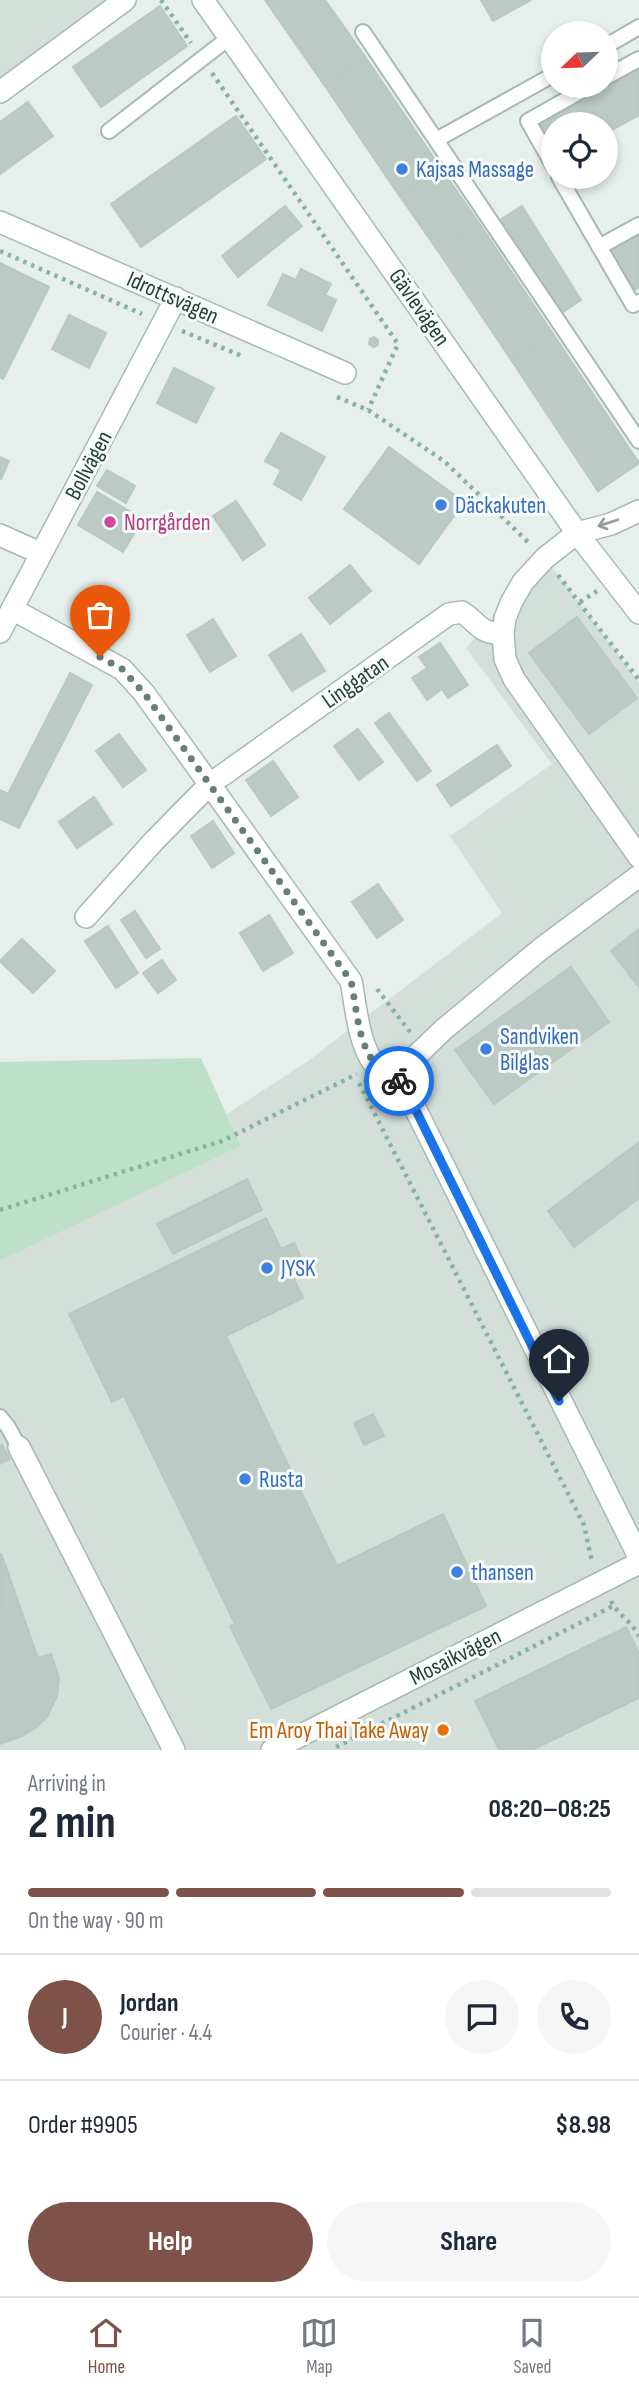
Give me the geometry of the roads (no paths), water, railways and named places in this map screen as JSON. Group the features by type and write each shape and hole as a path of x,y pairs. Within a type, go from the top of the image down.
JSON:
{"street":[{"path":"0,92 102,7 125,0"},
{"name":"Gävlevägen","path":"203,0 577,533 639,613"},
{"name":"Idrottsvägen","path":"0,222 345,373"},
{"name":"Bollvägen","path":"0,632 176,298"},
{"path":"639,511 611,524 577,533 545,558 517,592 505,618 503,634 505,659 514,679 639,857"},
{"path":"0,535 40,552"},
{"path":"12,609 122,669 144,693 351,981 359,1030 370,1056 385,1075 402,1082 639,1557"},
{"name":"Linggatan","path":"86,917 153,842 210,784 449,614 462,612 479,628 493,634 503,634"},
{"path":"402,1082 416,1056 443,1030 542,948 639,876"},
{"path":"19,1447 174,1750"},
{"name":"Mosaikvägen","path":"272,1750 639,1563"}],"lane":[{"path":"618,39 639,27"},
{"path":"363,32 639,441"},
{"path":"109,131 230,37"},
{"path":"618,70 639,59"},
{"path":"436,140 541,82"},
{"path":"544,112 569,98"},
{"path":"541,114 528,121 541,144"},
{"path":"566,189 633,305 639,302"},
{"path":"599,247 639,225"},
{"path":"0,1417 19,1447"}],"place":[{"name":"Kajsas Massage","path":"402,169"},
{"name":"Däckakuten","path":"441,505"},
{"name":"Norrgården","path":"110,522"},
{"name":"Sandviken Bilglas","path":"486,1049"},
{"name":"JYSK","path":"267,1268"},
{"name":"Rusta","path":"245,1479"},
{"name":"thansen","path":"457,1572"},
{"name":"Em Aroy Thai Take Away","path":"443,1730"}]}
